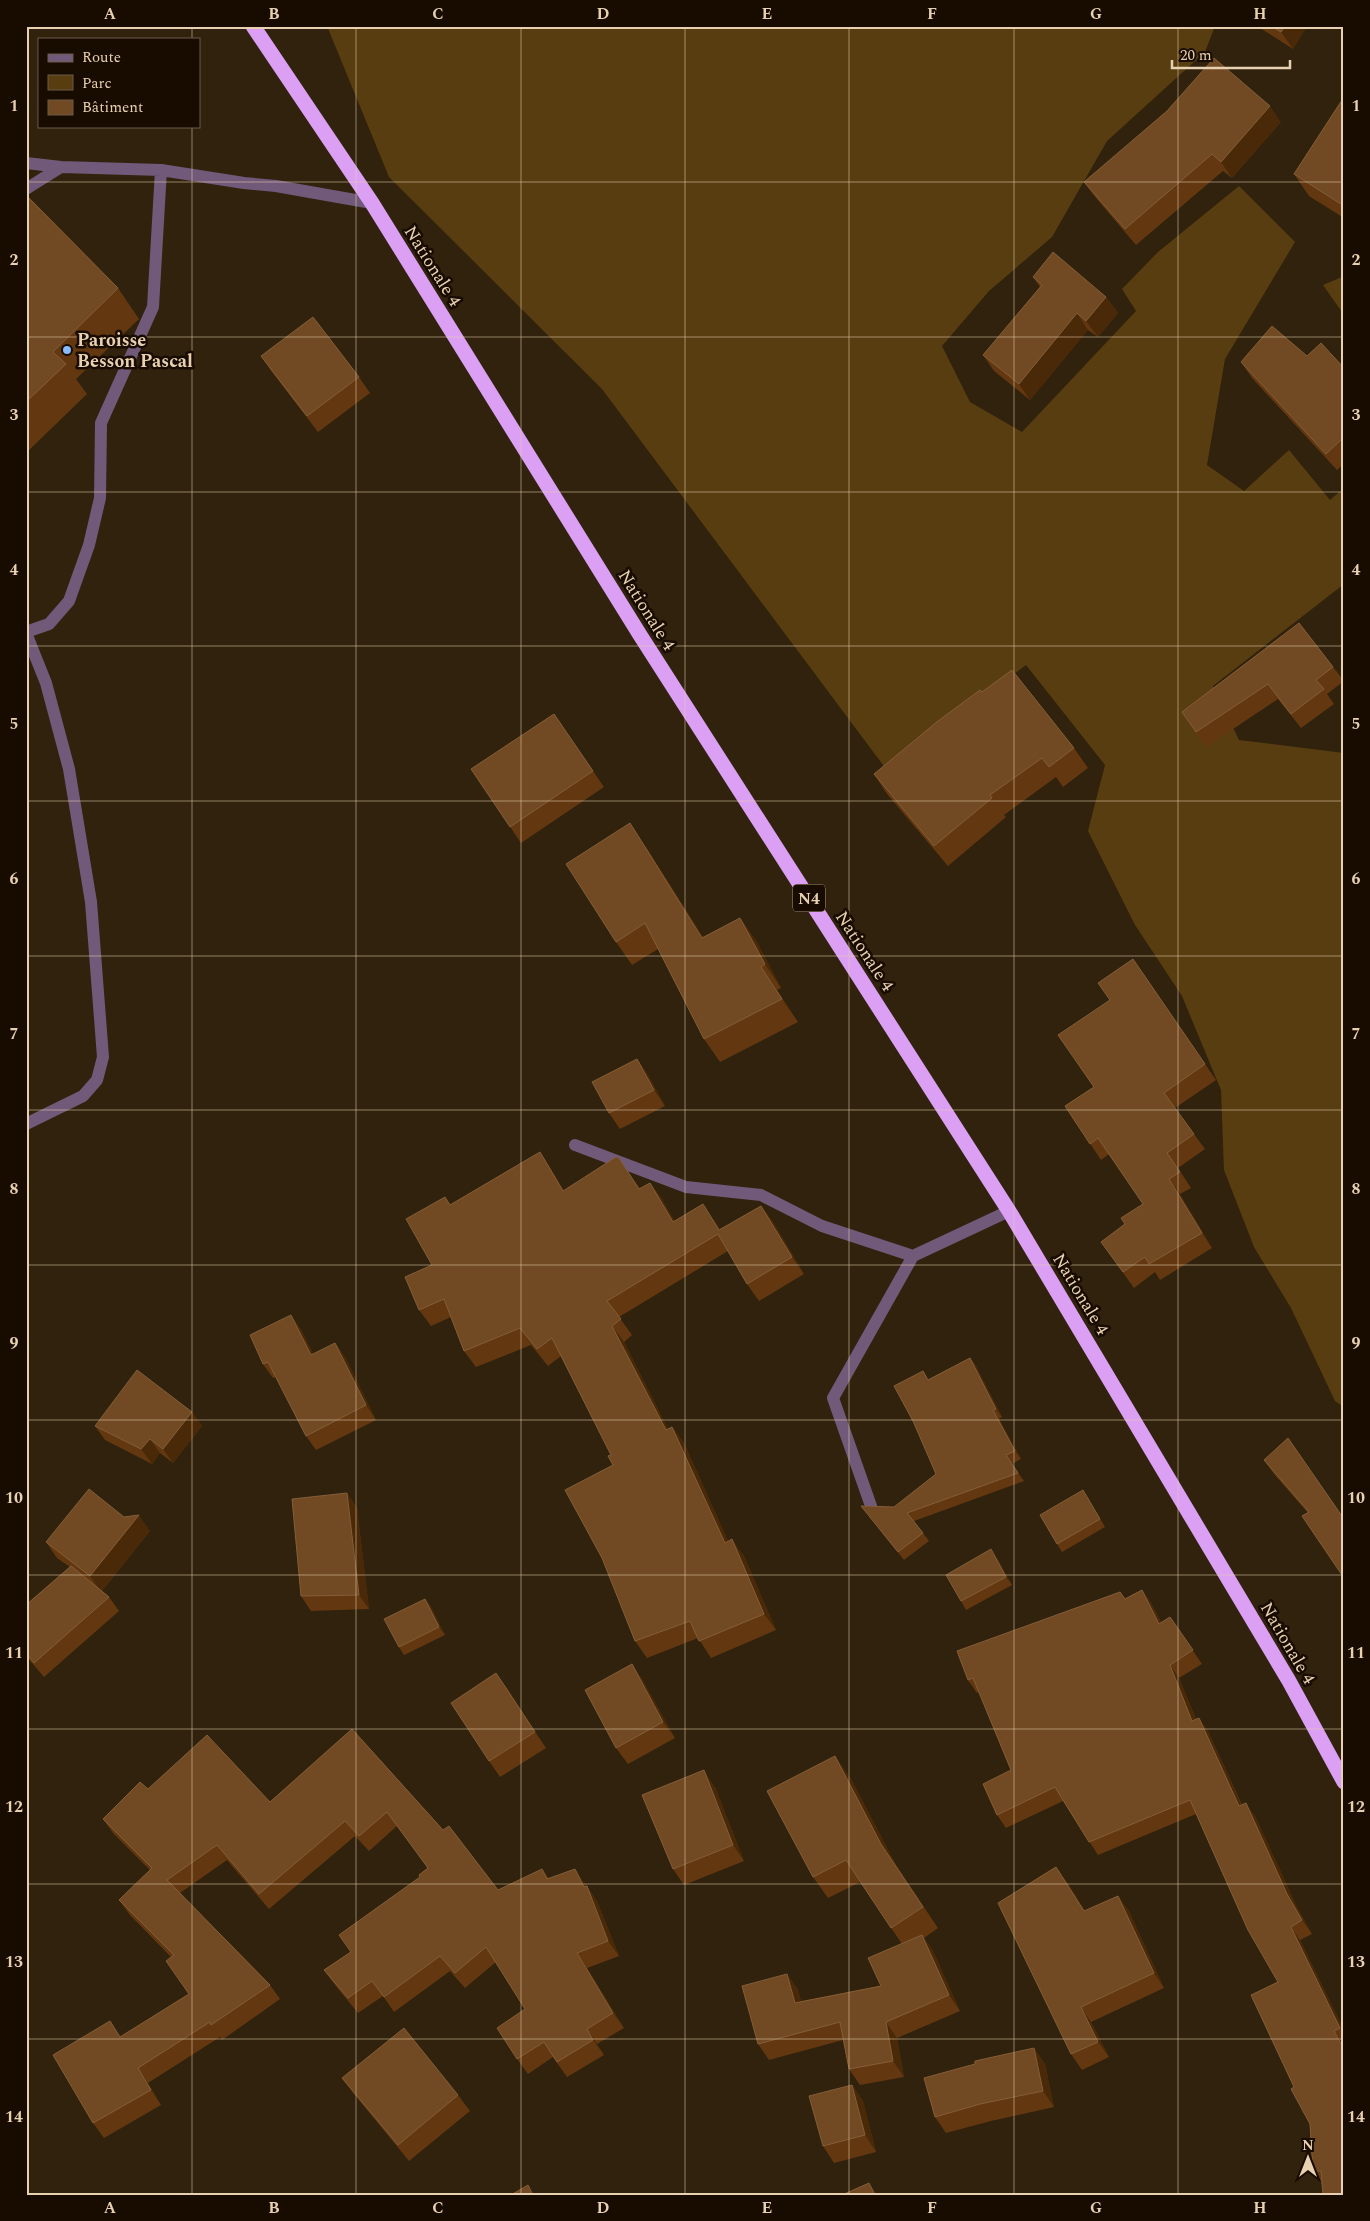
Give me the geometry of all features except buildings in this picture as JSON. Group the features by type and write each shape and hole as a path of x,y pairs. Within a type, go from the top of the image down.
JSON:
{"highway":[{"name":"Nationale 4","path":"254,26 372,203 645,643 1009,1211 1289,1680 1344,1782"}],"street":[{"path":"26,164 161,170 276,186 372,203"},
{"path":"26,189 61,167"},
{"path":"26,1124 83,1096 97,1080 103,1057 91,902 71,779 46,683 26,632 50,624 69,602 89,545 100,498 101,422 153,307 161,170"},
{"path":"576,1145 686,1187 762,1195 822,1226 913,1256"},
{"path":"871,1506 833,1398 913,1256 1009,1211"}],"green space":[{"path":"327,26 1215,26 1205,52 1107,141 1052,237 989,291 942,346 970,402 1022,432 1136,311 1122,289 1158,252 1239,186 1295,242 1225,359 1207,465 1244,491 1289,450 1330,500 1344,488 1344,584 1213,686 1239,740 1344,753 1344,1407 1335,1401 1291,1308 1254,1247 1224,1170 1221,1090 1182,996 1135,925 1088,831 1105,765 1026,665 886,769 602,389 389,177"},
{"path":"1344,276 1344,315 1323,285"}],"place":[{"name":"Paroisse Besson Pascal","path":"67,350"}]}
